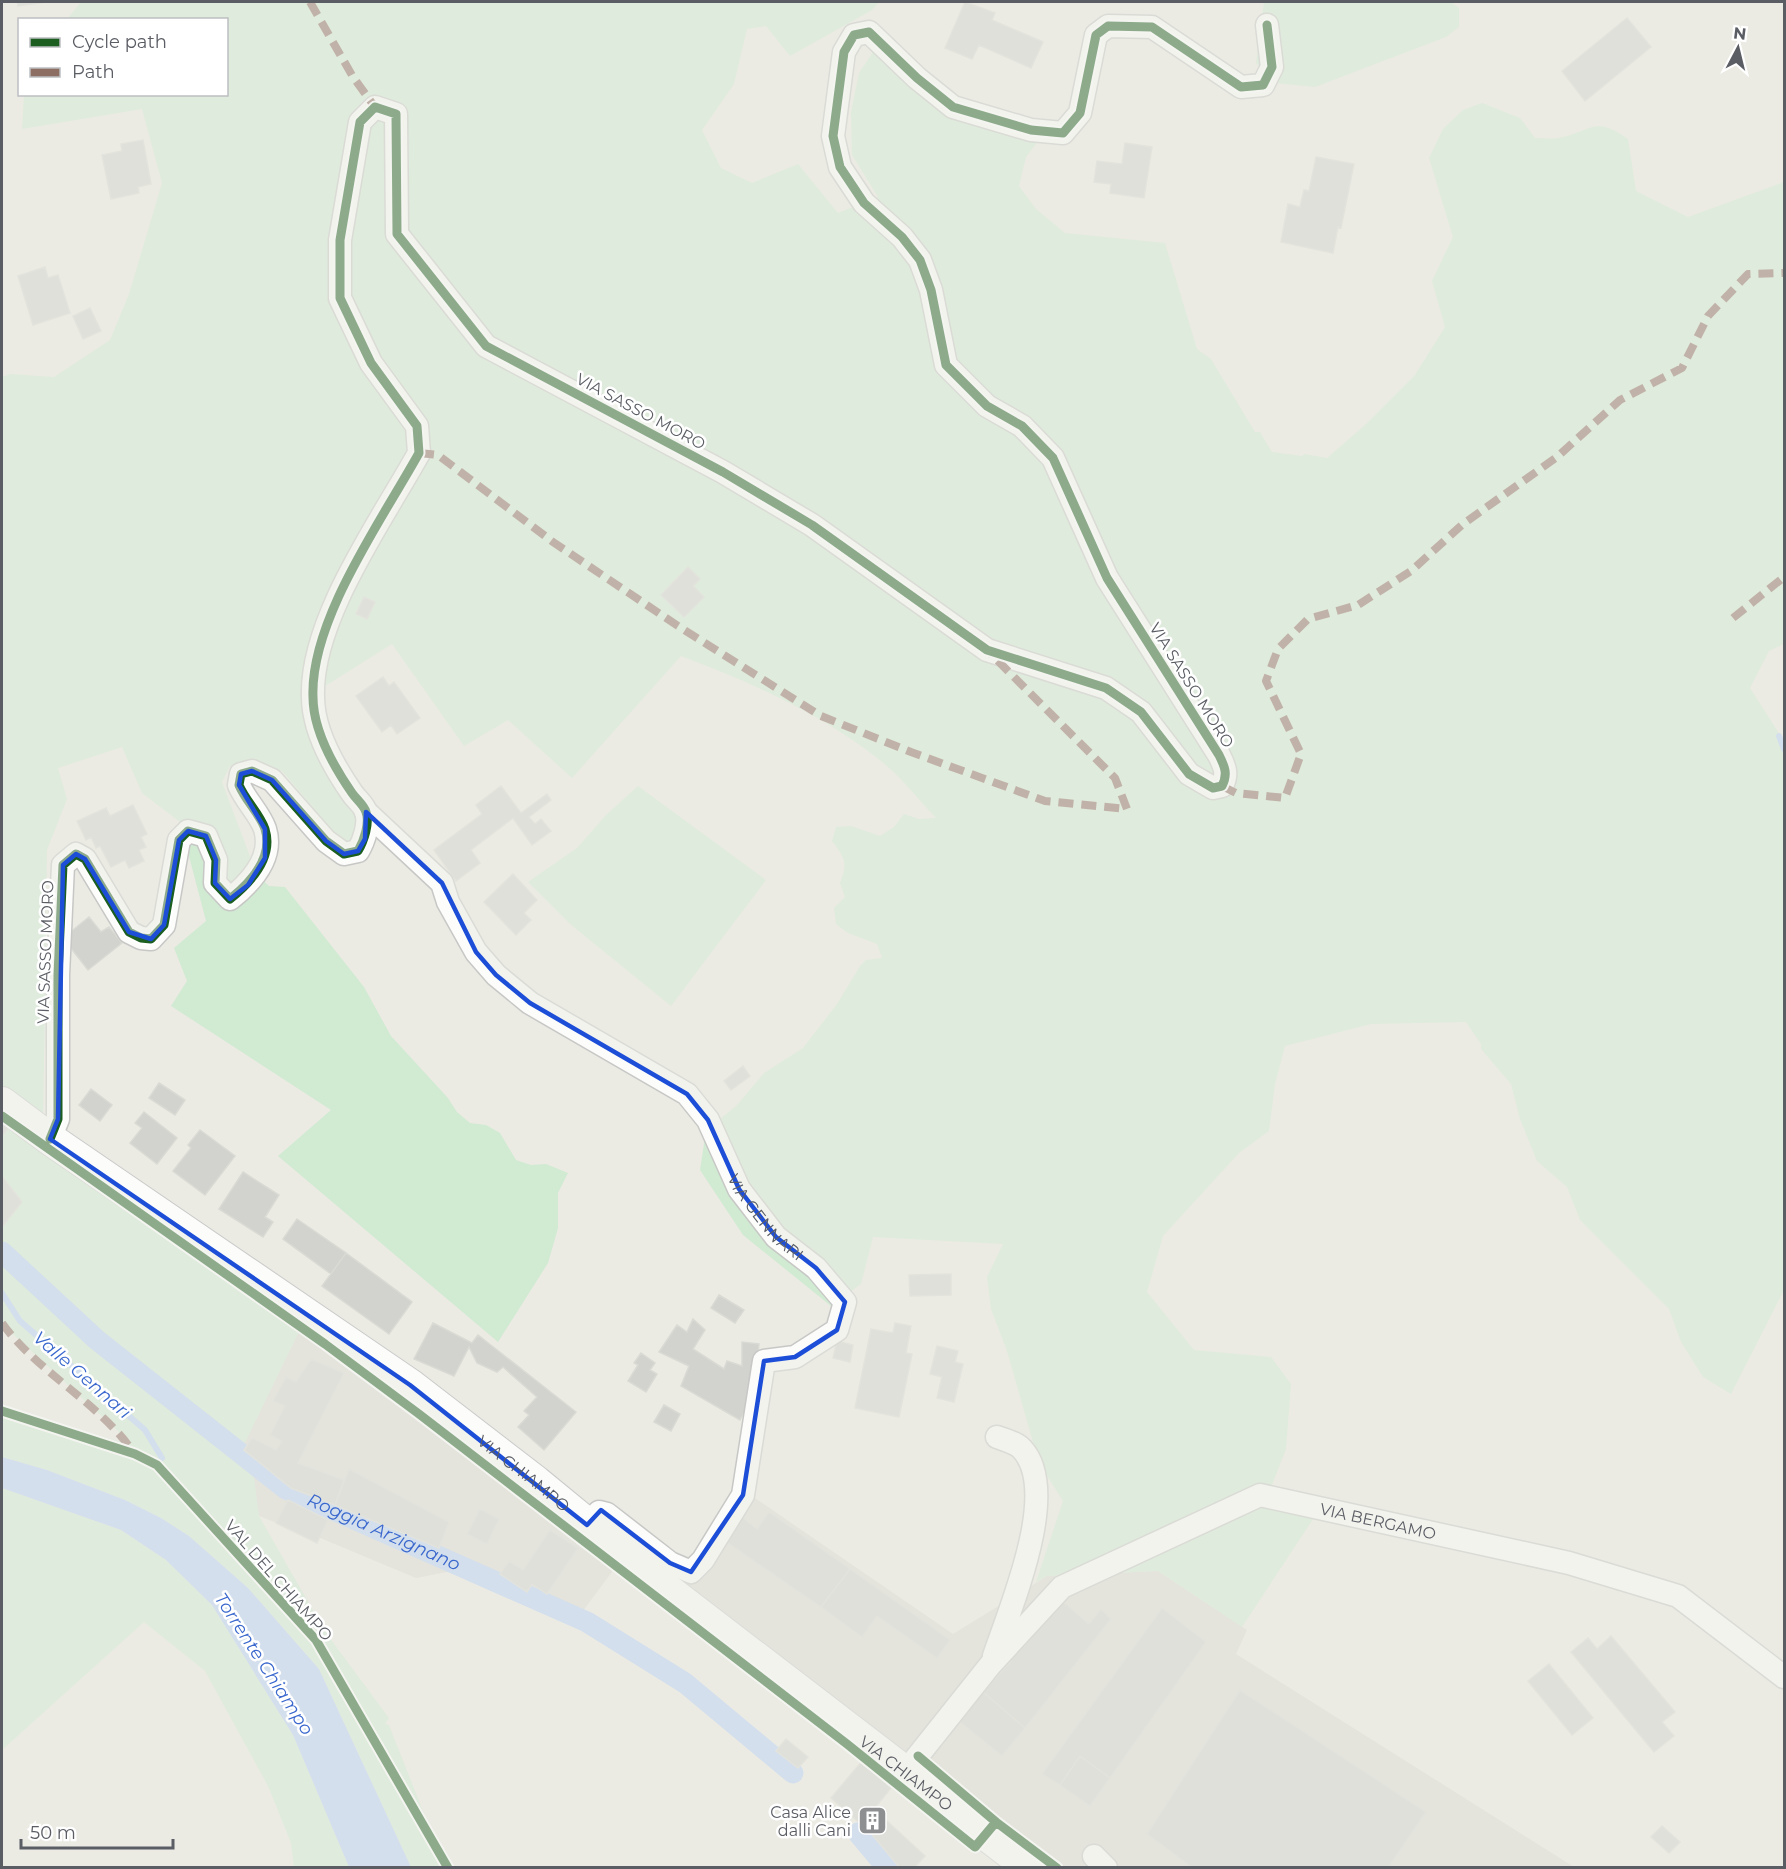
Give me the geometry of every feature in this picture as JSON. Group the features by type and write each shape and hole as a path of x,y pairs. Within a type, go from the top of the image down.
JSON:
{"main road":[{"name":"VIA CHIAMPO","path":"2,1103 50,1139 410,1385 670,1592 1030,1868"}],"street":[{"name":"VIA SASSO MORO","path":"50,1139 58,1119 58,975 63,865 76,854 85,859 129,932 141,938 151,939 164,925 179,840 188,831 206,836 216,860 215,883 230,899 248,885 265,858 265,829 238,785 241,774 252,771 272,780 326,841 344,854 358,851 365,839 366,812 327,749 312,700 314,668 336,600 419,453 417,426 371,363 340,298 340,240 360,122 375,107 396,114 397,234 486,346 723,472 812,525 987,650 1106,688 1141,712 1189,774 1203,785 1213,788 1222,786 1226,778 1226,769 1107,578 1053,458 1022,426 987,405 946,365 931,290 920,260 902,237 864,203 840,167 833,136 844,52 854,35 869,32 917,78 953,107 1031,130 1063,133 1080,113 1096,35 1108,26 1152,27 1241,87 1263,85 1272,67 1267,25"},
{"name":"VIA GENNARI","path":"366,812 442,883 448,902 476,952 496,975 530,1003 687,1094 708,1120 739,1189 776,1237 816,1268 845,1302 837,1330 795,1357 765,1361 743,1495 703,1560 691,1572 670,1563 607,1514 599,1512 587,1525"},
{"name":"VIA BERGAMO","path":"991,1664 1024,1568 1038,1497 1033,1468 1021,1448 998,1437"},
{"name":"VIA BERGAMO","path":"905,1772 991,1664 1062,1587 1260,1495 1569,1563 1678,1596 1785,1677"}],"highlighted area":[{"path":"252,771 272,780 326,841 344,854 358,851 365,839 366,812 442,883 476,952 496,975 530,1003 687,1094 708,1120 739,1189 776,1237 816,1268 845,1302 837,1330 795,1357 764,1361 743,1495 691,1572 670,1563 601,1510 587,1525 410,1385 50,1139 58,1119 63,865 76,854 85,859 129,932 151,939 164,925 179,840 188,831 206,836 216,860 215,883 230,899 248,885 265,858 265,829 239,785 241,774"}],"shaded area":[{"path":"310,1309 620,1561 580,1615 473,1567 416,1578 306,1532 300,1532 259,1516 241,1449"},
{"path":"752,1496 953,1634 1047,1576 1158,1571 1247,1630 1236,1654 1574,1867 1012,1867 668,1599"}],"green space":[{"path":"81,2 879,2 872,10 790,56 766,26 747,29 734,84 702,130 721,168 752,183 798,164 838,213 878,197 852,155 851,112 859,73 879,43 924,80 1039,140 1026,157 1019,186 1036,209 1065,233 1165,243 1197,349 1211,359 1255,432 1260,432 1272,452 1302,456 1304,454 1327,458 1365,425 1415,375 1445,327 1432,281 1453,237 1429,158 1443,129 1463,110 1482,103 1520,118 1535,138 1560,138 1596,126 1609,128 1628,139 1636,191 1688,217 1784,182 1784,644 1769,651 1750,688 1784,741 1784,1290 1731,1394 1703,1377 1681,1342 1669,1309 1580,1220 1567,1187 1537,1161 1520,1119 1511,1084 1481,1049 1481,1044 1466,1022 1371,1024 1285,1046 1275,1084 1269,1131 1239,1153 1163,1236 1147,1292 1194,1350 1271,1357 1291,1384 1286,1449 1270,1490 1321,1507 1242,1627 1158,1571 1047,1576 1036,1582 1063,1501 1039,1463 1007,1351 991,1309 987,1277 1003,1244 873,1237 861,1284 831,1306 743,1235 700,1170 706,1131 737,1105 764,1073 803,1048 837,1004 866,960 882,958 877,944 848,933 836,924 834,908 845,897 840,883 844,861 832,841 836,827 851,826 880,836 894,827 904,814 919,819 936,818 888,767 835,728 759,688 681,656 572,778 508,720 464,746 392,644 322,688 324,723 363,797 352,846 344,844 282,771 258,761 230,766 222,782 257,875 269,886 285,887 364,987 391,1036 448,1098 457,1112 470,1123 486,1125 500,1133 516,1160 531,1165 546,1164 568,1173 558,1193 558,1228 548,1263 498,1342 278,1156 331,1110 171,1006 187,981 174,948 206,921 180,822 142,793 122,747 58,768 67,799 47,850 43,1130 310,1309 242,1449 252,1463 259,1516 326,1633 389,1718 385,1724 389,1725 445,1867 411,1867 319,1669 248,1588 189,1536 161,1518 125,1500 47,1470 2,1457 2,1407 125,1443 119,1432 2,1324 2,377 10,374 54,377 110,340 129,294 162,183 142,109 22,129 24,96 228,96 228,18 68,18"},
{"path":"1264,2 1451,2 1459,8 1459,27 1446,37 1315,87 1275,83 1256,63"},
{"path":"638,786 766,880 671,1006 570,924 528,882 577,848 606,815"},
{"path":"2,1488 121,1530 166,1560 212,1605 293,1735 349,1867 294,1867 291,1843 268,1786 205,1671 144,1622 2,1750"}],"water":[{"name":"Torrente Chiampo","path":"2,1457 47,1470 125,1500 161,1518 189,1536 248,1588 319,1669 411,1867 349,1867 293,1735 212,1605 166,1560 121,1530 2,1488"}],"building":[{"path":"17,2 47,2 18,6"},
{"path":"965,2 995,13 992,20 1043,42 1031,68 979,45 972,59 945,48"},
{"path":"1627,18 1651,47 1585,101 1562,71"},
{"path":"143,140 151,184 138,187 139,193 111,199 102,155 122,151 121,144"},
{"path":"1125,143 1152,147 1144,198 1110,193 1111,184 1094,182 1097,161 1122,164"},
{"path":"1316,157 1354,164 1341,228 1338,227 1333,253 1281,242 1288,204 1300,207 1304,190 1309,191"},
{"path":"45,267 48,278 58,275 70,313 33,325 18,276"},
{"path":"90,308 101,331 83,339 73,316"},
{"path":"688,567 700,579 693,586 704,597 684,617 661,595"},
{"path":"364,597 375,602 367,619 356,614"},
{"path":"383,677 389,686 394,682 420,718 397,734 391,725 382,732 356,696"},
{"path":"501,786 521,813 547,794 551,800 529,817 535,824 541,819 551,831 532,845 513,818 471,850 480,863 456,881 434,850 482,814 476,805"},
{"path":"133,805 147,834 141,837 146,847 139,850 144,861 129,868 125,860 111,867 100,846 96,848 91,837 86,840 77,821 106,808 110,816"},
{"path":"513,874 537,900 524,913 531,920 516,935 484,902"},
{"path":"89,917 101,932 109,927 122,943 88,970 63,938"},
{"path":"743,1066 750,1076 731,1090 724,1081"},
{"path":"159,1083 185,1100 175,1115 149,1098"},
{"path":"91,1089 112,1105 100,1121 79,1105"},
{"path":"144,1112 177,1138 157,1164 130,1143 142,1128 135,1123"},
{"path":"2,1123 8,1128 2,1136"},
{"path":"200,1130 235,1156 205,1195 173,1171 191,1148 188,1145"},
{"path":"243,1172 279,1195 265,1217 273,1222 263,1237 219,1209"},
{"path":"2,1176 22,1202 2,1227"},
{"path":"297,1219 346,1253 331,1274 283,1239"},
{"path":"346,1253 412,1302 389,1334 322,1286"},
{"path":"951,1274 951,1295 910,1296 909,1275"},
{"path":"719,1295 744,1310 735,1323 711,1308"},
{"path":"693,1319 705,1330 693,1349 724,1369 727,1361 742,1366 742,1342 759,1344 754,1396 740,1420 681,1386 689,1366 659,1352 677,1325 687,1332"},
{"path":"433,1323 472,1343 478,1335 576,1412 544,1450 518,1427 529,1415 524,1411 537,1397 503,1367 497,1372 477,1363 469,1347 454,1376 414,1359"},
{"path":"895,1323 911,1326 906,1353 912,1354 899,1417 855,1408 871,1329 893,1333"},
{"path":"837,1341 853,1345 850,1362 833,1358"},
{"path":"937,1346 958,1351 955,1362 963,1364 954,1402 937,1398 942,1377 930,1374"},
{"path":"641,1353 655,1363 650,1370 657,1374 646,1392 628,1381 638,1365 634,1363"},
{"path":"311,1359 344,1373 298,1463 344,1480 335,1505 291,1488 244,1450 252,1438 276,1450 282,1441 270,1435 285,1406 273,1401 286,1377 296,1382"},
{"path":"664,1405 680,1414 671,1431 654,1422"},
{"path":"349,1469 449,1522 439,1548 335,1505"},
{"path":"288,1500 328,1520 317,1543 276,1523"},
{"path":"480,1509 499,1519 487,1544 467,1534"},
{"path":"769,1512 850,1569 821,1607 725,1541 742,1517 757,1529"},
{"path":"550,1530 578,1548 547,1594 532,1584 527,1592 500,1574 509,1561 523,1570"},
{"path":"850,1569 950,1640 937,1658 877,1616 862,1637 821,1607"},
{"path":"1062,1601 1089,1624 1101,1609 1111,1619 1025,1728 983,1692 1011,1661 1003,1655 1017,1639 1024,1646"},
{"path":"1162,1608 1206,1642 1110,1778 1080,1756 1060,1785 1042,1774"},
{"path":"1611,1636 1675,1712 1662,1722 1674,1736 1654,1752 1571,1652 1588,1638 1597,1649"},
{"path":"1549,1664 1593,1718 1572,1735 1528,1681"},
{"path":"1240,1690 1426,1812 1388,1868 1193,1868 1147,1834"},
{"path":"983,1692 1025,1728 1002,1756 959,1721"},
{"path":"786,1739 808,1757 798,1768 776,1751"},
{"path":"1080,1756 1110,1778 1090,1806 1060,1785"},
{"name":"Casa Alice dalli Cani","path":"862,1761 891,1788 874,1809 925,1856 914,1868 900,1868 870,1832 831,1798"},
{"path":"1662,1826 1680,1842 1669,1853 1651,1837"}],"waterway":[{"path":"1779,736 1784,749"},
{"name":"Roggia Arzignano","path":"2,1252 97,1340 286,1489 587,1622 685,1683 793,1773"},
{"name":"Valle Gennari","path":"2,1293 20,1321 145,1430 162,1458"},
{"name":"Roggia Arzignano","path":"858,1833 887,1868"}],"marked path":[{"path":"310,2 353,77 375,107"},
{"path":"1222,786 1236,793 1285,798 1301,754 1266,681 1278,649 1308,619 1358,605 1411,571 1463,524 1557,457 1620,400 1682,368 1708,316 1748,274 1784,273"},
{"path":"419,453 438,455 553,542 678,626 821,716 1045,801 1127,809 1115,778 991,654"},
{"path":"1733,618 1784,577"},
{"path":"2,1323 33,1357 104,1418 134,1453"}],"cycle path":[{"path":"50,1139 58,1119 58,975 63,865 76,854 85,859 129,932 141,938 151,939 164,925 179,840 188,831 206,836 216,860 215,883 230,899 252,877 263,860 267,840 265,829 239,785 241,774 252,771 272,780 326,841 344,854 358,851 364,837 367,827 366,812 345,783 326,748 317,722 313,697 315,667 335,604 368,539 419,453 417,426 371,363 340,298 340,240 360,122 375,107 396,114 397,234 486,346 723,472 812,525 987,650 1106,688 1141,712 1189,774 1213,788 1222,786 1224,782 1225,770 1221,759 1107,578 1053,458 1022,426 987,406 946,365 931,290 920,260 902,237 864,203 840,167 833,136 844,52 854,35 869,32 917,78 953,107 1031,130 1063,133 1080,113 1096,35 1108,26 1152,27 1241,87 1263,85 1272,67 1267,25"},
{"path":"2,1116 325,1344 419,1414 847,1744 975,1847 996,1822 1057,1868"},
{"name":"VAL DEL CHIAMPO","path":"2,1411 135,1454 157,1465 316,1640 448,1868"},
{"path":"918,1756 996,1822"}],"place":[{"name":"Casa Alice dalli Cani","path":"872,1821"}]}
